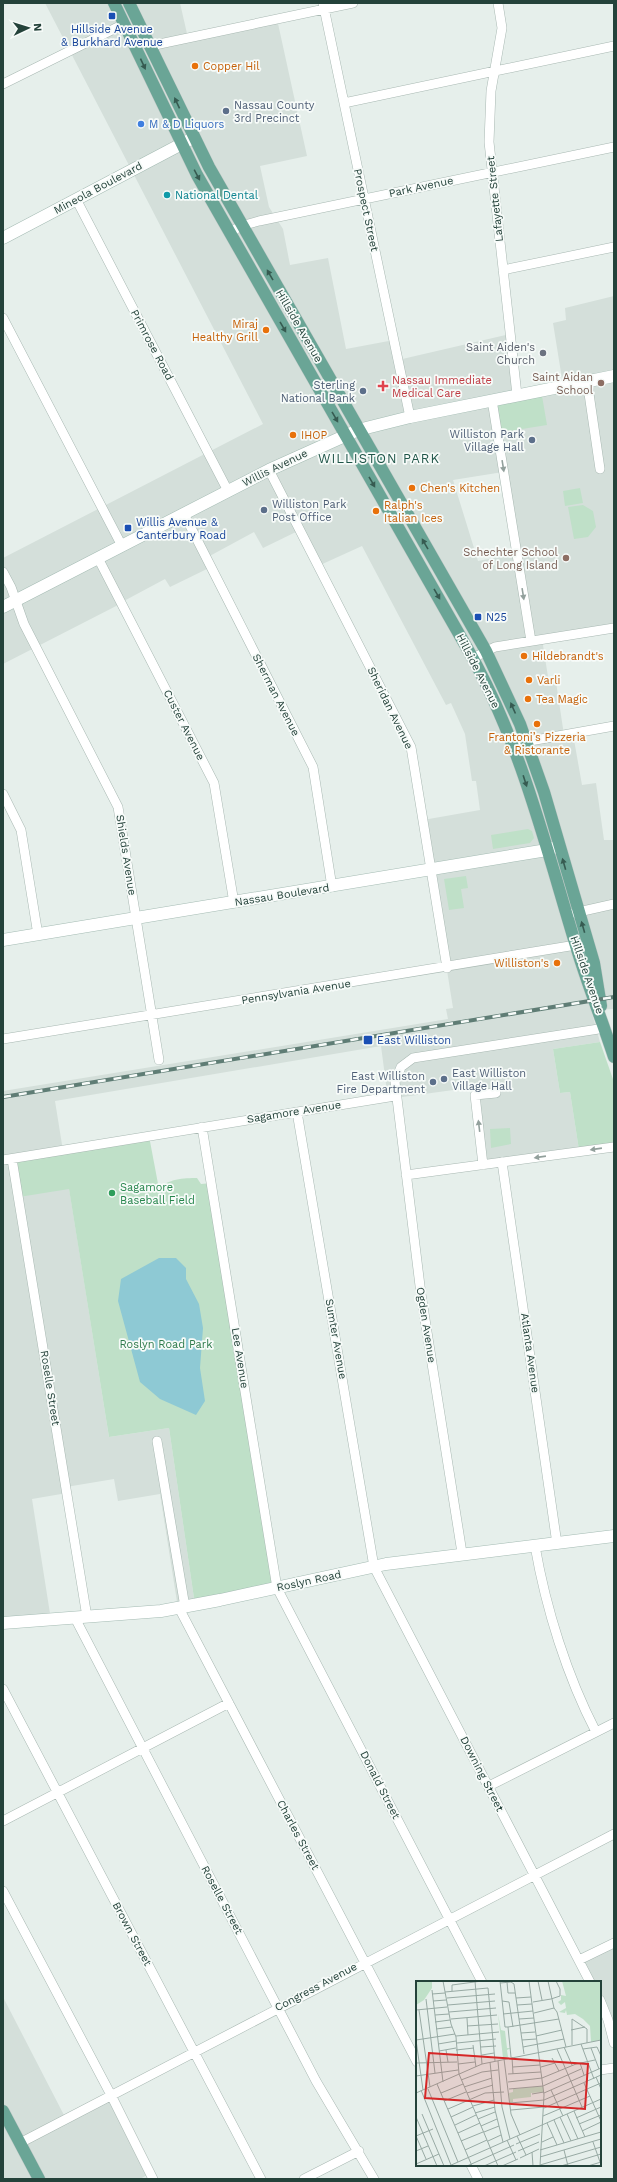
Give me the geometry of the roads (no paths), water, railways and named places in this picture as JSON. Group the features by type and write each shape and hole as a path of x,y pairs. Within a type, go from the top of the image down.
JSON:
{"main road":[{"name":"Hillside Avenue","path":"114,3 181,144 229,233 473,658 513,744 576,946 604,1025"},
{"name":"Hillside Avenue","path":"129,3 193,138 241,226 486,651 527,740 598,979 604,1025"},
{"name":"Mineola Boulevard","path":"3,238 193,138"},
{"name":"Willis Avenue","path":"3,606 270,470 358,430 410,417 587,380 614,376"},
{"name":"Nassau Boulevard","path":"3,940 332,887 547,850 559,846"},
{"path":"604,1025 614,1057"},
{"name":"Roslyn Road","path":"3,1623 182,1607 374,1567 462,1553 558,1544 614,1536"},
{"path":"3,2111 39,2179"}],"street":[{"path":"150,46 323,6 352,3"},
{"name":"Lafayette Street","path":"498,3 502,28 489,126 492,172 517,395"},
{"name":"Prospect Street","path":"323,6 410,417"},
{"path":"3,84 124,24"},
{"path":"344,103 614,46"},
{"name":"Park Avenue","path":"229,233 241,226 614,147"},
{"name":"Primrose Road","path":"76,199 228,491"},
{"path":"503,270 614,247"},
{"path":"3,318 122,546"},
{"path":"587,380 600,469"},
{"path":"492,400 531,641"},
{"name":"Sheridan Avenue","path":"270,470 411,747 447,968"},
{"name":"Sherman Avenue","path":"184,514 313,767 332,887"},
{"name":"Custer Avenue","path":"98,558 214,783 234,903"},
{"name":"Shields Avenue","path":"3,572 24,624 118,807 159,1060"},
{"path":"473,658 495,647 614,628"},
{"path":"513,744 527,740 614,726"},
{"path":"3,794 21,830 38,935"},
{"path":"567,916 614,904"},
{"name":"Pennsylvania Avenue","path":"3,1039 447,968 588,943"},
{"path":"395,1096 396,1076 401,1067 409,1060 604,1025"},
{"path":"483,1165 475,1096 496,1093"},
{"name":"Sagamore Avenue","path":"8,1160 395,1096"},
{"name":"Ogden Avenue","path":"395,1096 421,1294 462,1553"},
{"name":"Sumter Avenue","path":"297,1112 374,1567"},
{"name":"Lee Avenue","path":"202,1127 277,1588"},
{"path":"406,1175 614,1147"},
{"name":"Roselle Street","path":"8,1160 81,1617 142,1748 348,2139 359,2151 374,2179"},
{"name":"Atlanta Avenue","path":"502,1162 558,1544"},
{"name":"Charles Street","path":"157,1441 182,1607 229,1703 416,2060"},
{"path":"535,1546 544,1591 575,1687 596,1732"},
{"name":"Downing Street","path":"374,1567 590,1981"},
{"name":"Donald Street","path":"277,1588 481,1981"},
{"name":"Brown Street","path":"3,1689 261,2179"},
{"path":"3,1821 229,1703"},
{"path":"489,1786 614,1723"},
{"name":"Congress Avenue","path":"20,2143 364,1962 614,1834"},
{"path":"3,1891 111,2095 153,2179"},
{"path":"579,1960 614,1943"},
{"path":"601,2002 608,2020 614,2043"},
{"path":"601,2070 614,2068"},
{"path":"304,2179 359,2151"},
{"path":"472,2166 478,2179"}],"water":[{"path":"159,1258 176,1258 186,1268 186,1279 199,1304 203,1328 200,1368 205,1401 196,1415 160,1399 140,1382 118,1301 121,1279"}],"railway":[{"path":"3,1097 614,997"}],"place":[{"name":"Hillside Avenue & Burkhard Avenue","path":"112,16"},
{"name":"Copper Hil","path":"195,66"},
{"name":"Nassau County 3rd Precinct","path":"226,111"},
{"name":"M & D Liquors","path":"141,124"},
{"name":"National Dental","path":"167,195"},
{"name":"Miraj Healthy Grill","path":"266,330"},
{"name":"Saint Aiden's Church","path":"543,353"},
{"name":"Saint Aidan School","path":"601,383"},
{"name":"Nassau Immediate Medical Care","path":"383,386"},
{"name":"Sterling National Bank","path":"363,391"},
{"name":"IHOP","path":"293,435"},
{"name":"Williston Park Village Hall","path":"532,440"},
{"name":"Chen's Kitchen","path":"412,488"},
{"name":"Williston Park Post Office","path":"264,510"},
{"name":"Ralph's Italian Ices","path":"376,511"},
{"name":"Willis Avenue & Canterbury Road","path":"128,528"},
{"name":"Schechter School of Long Island","path":"566,558"},
{"name":"N25","path":"478,617"},
{"name":"Hildebrandt's","path":"524,656"},
{"name":"Varli","path":"529,680"},
{"name":"Tea Magic","path":"528,699"},
{"name":"Frantoni’s Pizzeria & Ristorante","path":"537,724"},
{"name":"Williston's","path":"557,963"},
{"name":"East Williston","path":"368,1040"},
{"name":"East Williston Village Hall","path":"444,1079"},
{"name":"East Williston Fire Department","path":"433,1082"},
{"name":"Sagamore Baseball Field","path":"112,1193"}],"district":[{"name":"WILLISTON PARK","path":"379,458"}],"park label":[{"name":"Roslyn Road Park","path":"166,1344"}]}
